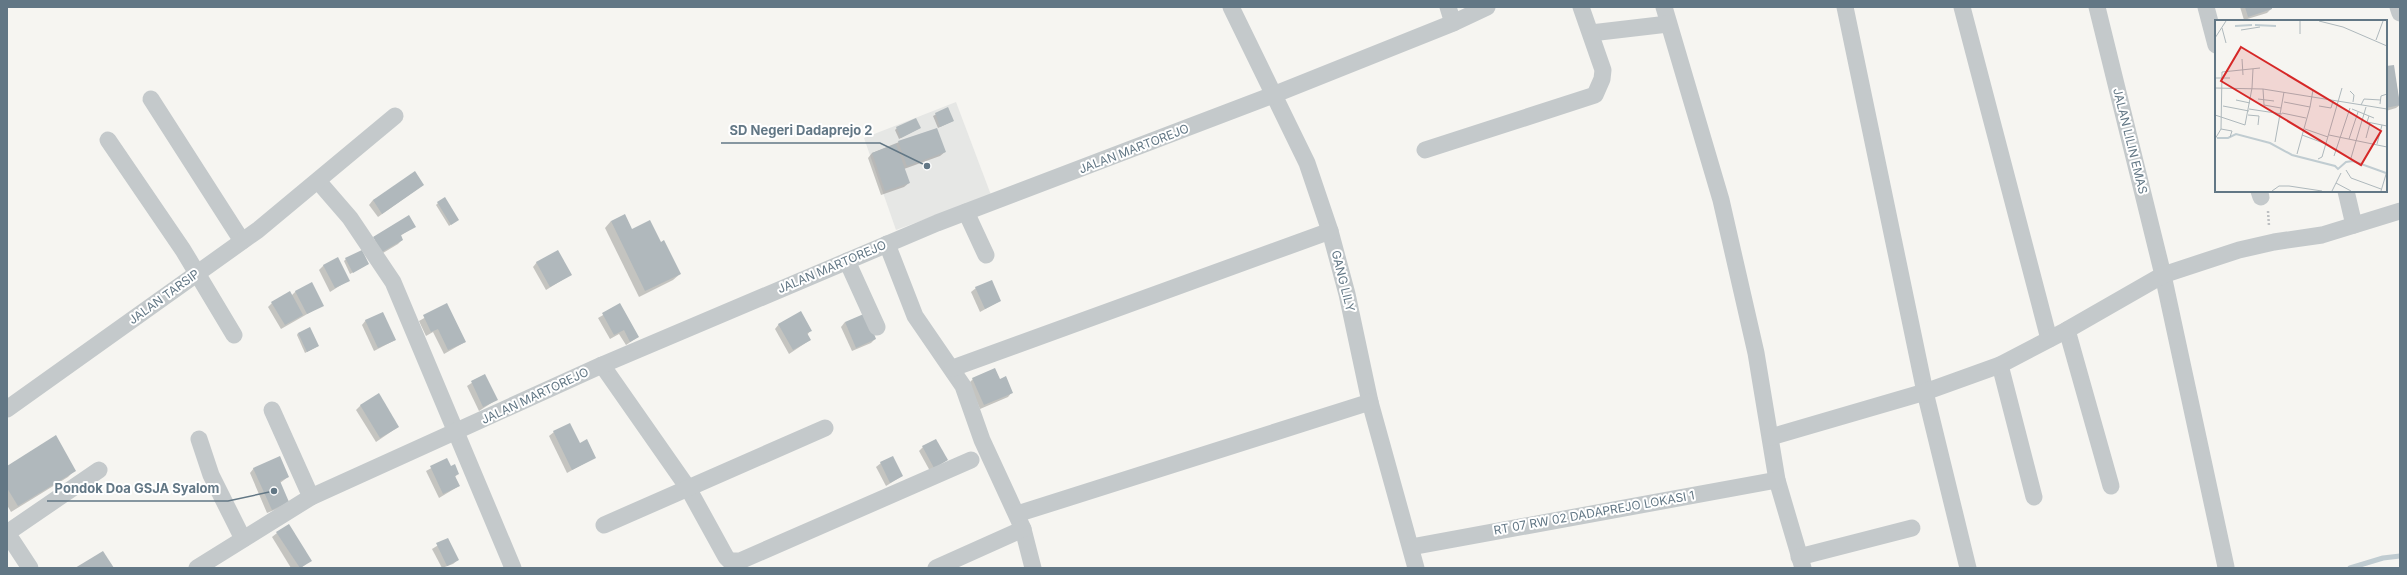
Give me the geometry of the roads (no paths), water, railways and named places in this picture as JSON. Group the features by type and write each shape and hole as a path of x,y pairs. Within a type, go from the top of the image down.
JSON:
{"street":[{"name":"GANG LILY","path":"1231,7 1307,163 1330,231 1347,294 1370,402 1416,568"},
{"name":"JALAN MARTOREJO","path":"197,568 311,497 458,432 602,364 966,212 1274,95 1450,15 1487,7"},
{"path":"1426,150 1595,95 1602,79 1602,70 1591,33 1581,7"},
{"path":"1664,7 1721,200 1756,354 1777,480 1801,563 1912,528"},
{"path":"1845,7 1925,392 1968,568"},
{"path":"1962,7 2049,339"},
{"name":"JALAN LILIN EMAS","path":"2097,7 2163,275 2226,567"},
{"path":"2206,7 2215,41"},
{"path":"2398,7 2400,13"},
{"path":"1591,33 1668,24"},
{"path":"151,99 242,241"},
{"name":"JALAN TARSIP","path":"7,409 242,241 318,181 395,116"},
{"path":"108,140 164,220 234,335"},
{"path":"318,181 350,218 393,282 458,432 478,486 513,568"},
{"path":"2346,192 2354,225"},
{"path":"1771,437 1925,392 2000,365 2067,330 2163,275 2239,250 2274,242 2322,235 2400,211"},
{"path":"966,212 986,255"},
{"path":"953,368 1330,231"},
{"path":"887,244 915,316 953,368 963,386 989,457 1020,521 1033,568"},
{"path":"847,261 877,328"},
{"path":"2067,330 2111,486"},
{"path":"602,364 688,488 726,557 730,561 737,562 971,460"},
{"path":"2000,365 2034,497"},
{"path":"936,568 1020,521 1370,402"},
{"path":"272,410 311,497"},
{"path":"604,525 825,428"},
{"path":"199,439 211,475 243,538"},
{"path":"30,568 7,533 99,470"},
{"name":"RT 07 RW 02 DADAPREJO LOKASI 1","path":"1411,547 1777,480"}],"waterway":[{"path":"2350,568 2383,558 2400,556"}],"place":[{"name":"SD Negeri Dadaprejo 2","path":"927,166"},
{"name":"Pondok Doa GSJA Syalom","path":"274,491"}]}
